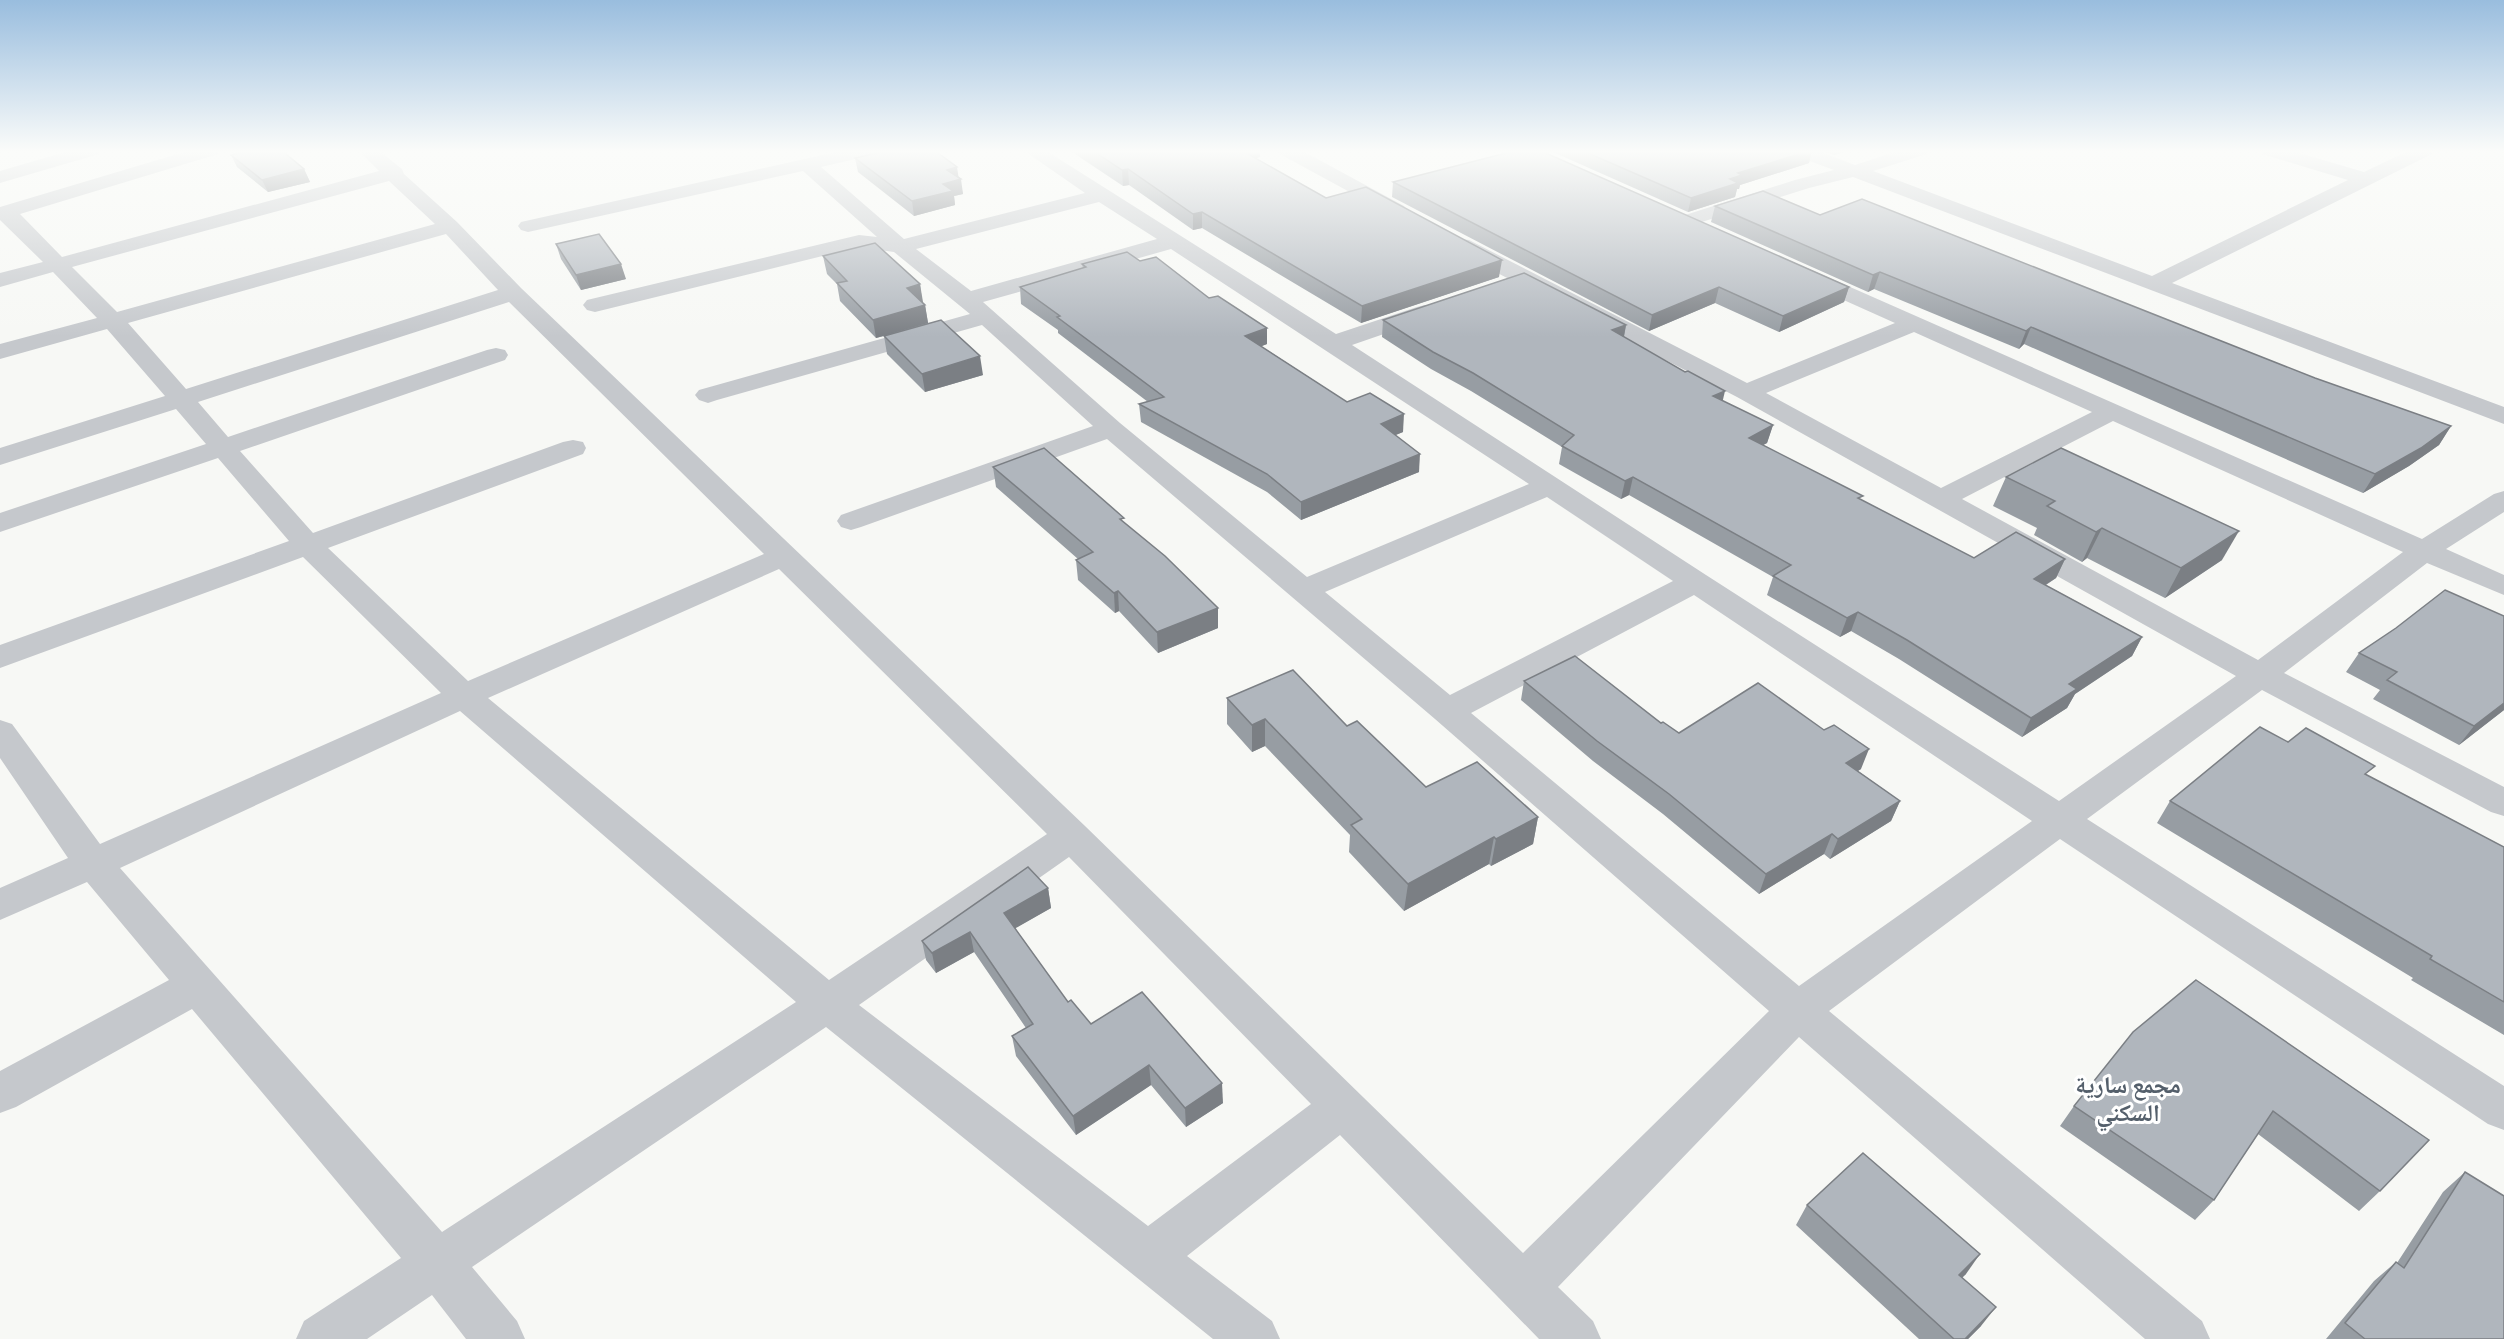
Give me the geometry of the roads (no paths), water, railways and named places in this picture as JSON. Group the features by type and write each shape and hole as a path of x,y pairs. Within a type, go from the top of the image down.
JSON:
{"street":[{"path":"0,280 248,212"},
{"path":"436,212 513,293 1072,836 1575,1339"},
{"path":"528,226 589,212"},
{"path":"861,212 976,308 1111,429 1447,711 2184,1339"},
{"path":"595,304 859,241 900,247 1033,212"},
{"path":"1130,212 1333,343 2504,1110"},
{"path":"1408,212 1513,283 1746,392 2260,675 2504,803"},
{"path":"1689,212 1676,216 1719,236"},
{"path":"1966,212 2504,416"},
{"path":"2154,283 2297,212"},
{"path":"3,213 113,321 307,544 465,696 827,1004 1254,1339"},
{"path":"0,351 450,226"},
{"path":"708,394 976,308 1175,240"},
{"path":"1784,265 2504,586"},
{"path":"0,457 513,293"},
{"path":"1333,343 1445,306"},
{"path":"1746,392 1915,323"},
{"path":"0,523 496,355"},
{"path":"1939,500 2113,411"},
{"path":"851,521 1111,429"},
{"path":"0,657 573,448"},
{"path":"1303,590 1549,486"},
{"path":"1523,1288 1798,1010 2260,675 2422,551 2504,500"},
{"path":"0,905 465,696 785,556"},
{"path":"1447,711 1695,582"},
{"path":"0,732 92,862 437,1263 499,1339"},
{"path":"322,1339 827,1004 1072,836"},
{"path":"0,1093 198,985"},
{"path":"1149,1255 1342,1107"}],"district":[{"name":"مجمع سارية السكني","path":"2128,1099"}]}
